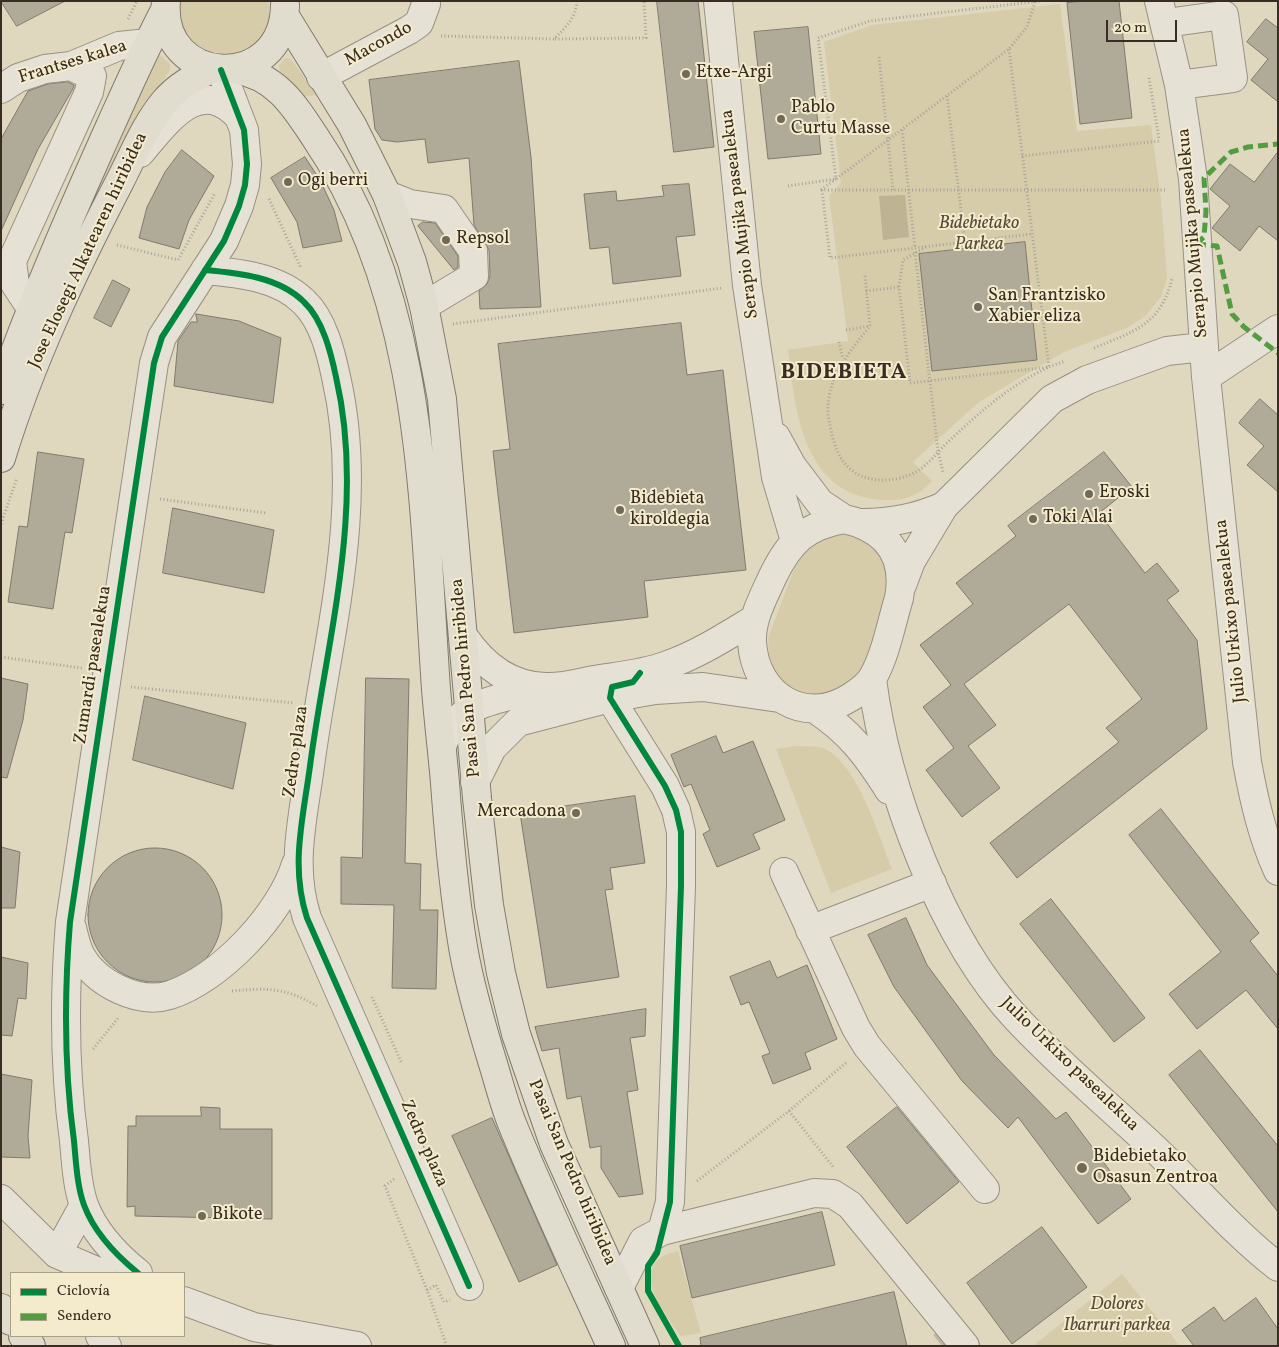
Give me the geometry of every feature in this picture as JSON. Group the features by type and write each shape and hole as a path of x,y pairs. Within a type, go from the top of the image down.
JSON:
{"main road":[{"name":"Pasai San Pedro hiribidea","path":"165,6 167,26 173,41 190,58 222,69 257,74 280,89 299,112 350,196 368,235 384,279 405,363 424,509 435,675 452,866 463,949 482,1025 512,1124 611,1346"},
{"name":"Jose Elosegi Alkatearen hiribidea","path":"1,390 31,308 75,203 165,6"},
{"name":"Pasai San Pedro hiribidea","path":"284,9 321,77 352,125 386,194 412,262 424,306 436,357 442,399 476,782 489,905 501,973 516,1034 554,1144 645,1346"},
{"name":"Jose Elosegi Alkatearen hiribidea","path":"10,464 12,424 48,329 149,125 166,101 193,78 222,69 250,65 263,56 274,45 281,32 284,9"},
{"path":"1,1308 10,1320"}],"street":[{"name":"Serapio Mujika pasealekua","path":"718,1 747,285 770,427 776,477 795,540"},
{"name":"Macondo","path":"321,77 409,30 419,23 426,4"},
{"name":"Serapio Mujika pasealekua","path":"1162,12 1179,85 1193,179 1203,347"},
{"path":"1162,12 1224,15 1233,78 1179,85"},
{"name":"Frantses kalea","path":"1,89 18,78 45,69 71,66 119,46 148,43"},
{"path":"31,308 15,284 12,261 89,92 92,76 71,66"},
{"name":"Zumardi pasealekua","path":"137,1272 109,1245 84,1205 76,1159 66,1065 65,1018 70,922 154,363 162,337 224,241 239,206 245,185 246,143 222,69"},
{"path":"128,167 174,114 193,102 214,101 232,110 238,117"},
{"path":"386,194 410,204 444,209 473,251 474,276 424,306"},
{"name":"Zedro plaza","path":"205,270 249,276 287,289 305,302 320,326 331,356 347,442 344,545 318,705 297,859 299,890 307,918 461,1292"},
{"path":"1206,377 1278,329"},
{"path":"951,498 922,515 900,521 828,522 810,529 795,540 783,555 753,620 752,642 755,662 765,682 779,698 790,704 816,709 830,708 844,702 860,691 872,679 886,642 902,585 911,561 951,498 1052,399 1088,380 1167,352 1203,347"},
{"name":"Julio Urkixo pasealekua","path":"1203,347 1247,762 1255,804 1268,850 1278,871"},
{"name":"Serapio Mujika pasealekua","path":"770,427 805,484 820,503 853,521"},
{"path":"853,521 879,532 892,548 900,566 902,585"},
{"path":"442,747 450,727 469,708 481,703 546,688 640,673 664,666 717,641 753,620"},
{"path":"464,637 482,660 499,673 522,683 546,688"},
{"path":"435,675 469,708 484,719 493,722 518,722 610,698 655,690 696,688 779,698"},
{"name":"Julio Urkixo pasealekua","path":"872,679 878,718 919,855 958,937 975,964 1016,1019 1278,1267"},
{"path":"610,698 665,786 676,810 681,832 681,891 671,1116 670,1202 662,1231"},
{"name":"Julio Urkixo pasealekua","path":"816,709 846,732 862,749 907,818"},
{"path":"476,782 492,748 518,722"},
{"path":"70,922 80,954 98,977 120,990 144,996 169,995 199,982 222,966 269,915 286,890 297,859"},
{"path":"784,872 856,1028 867,1046 985,1188"},
{"path":"810,930 932,883"},
{"path":"269,915 278,911 289,910 307,918"},
{"path":"619,1288 643,1241 662,1231 814,1194 833,1194 850,1205 965,1346"},
{"path":"1,1199 57,1254 98,1272"},
{"path":"57,1254 84,1205"},
{"path":"185,1301 254,1327 357,1346"}],"path":[{"path":"554,39 569,24 576,9 577,1"},
{"path":"435,36 554,39 646,38 644,1"},
{"path":"836,179 818,38 870,21 1040,1"},
{"path":"822,190 1009,49 1027,27 1035,2"},
{"path":"1009,49 1049,368"},
{"path":"880,58 893,190"},
{"path":"1148,70 1161,151"},
{"path":"947,96 966,242"},
{"path":"902,129 938,451 951,498"},
{"path":"1022,156 1159,141"},
{"path":"788,186 836,179"},
{"path":"1165,180 1167,199"},
{"path":"113,253 117,244 178,260 212,196 222,185 263,186 302,270"},
{"path":"822,190 1166,190"},
{"path":"822,190 830,258 915,250 926,246 1032,234"},
{"path":"915,250 903,260 899,287 910,382 1049,368"},
{"path":"1085,352 1140,328 1156,316 1168,296 1173,275"},
{"path":"865,276 870,326 843,360 830,387 828,419 836,449 849,468 867,479 893,480 919,470 1007,390 1067,360"},
{"path":"446,325 747,285"},
{"path":"866,291 899,287"},
{"path":"846,330 870,326"},
{"path":"839,342 843,360"},
{"path":"1,524 10,464"},
{"path":"134,496 266,513"},
{"path":"1,657 107,678 318,705"},
{"path":"231,991 271,988 305,999 320,1008"},
{"path":"368,990 405,1072"},
{"path":"88,1057 103,1034 127,1009 144,996"},
{"path":"670,1202 790,1111 829,1076"},
{"path":"790,1111 842,1180 850,1205"},
{"path":"446,1344 427,1290 436,1286 444,1302 461,1292"}],"green space":[{"path":"181,1 268,1 268,24 259,40 244,50 225,53 207,50 191,40 182,24"},
{"name":"Bidebietako Parkea","path":"1060,4 1077,131 1151,125 1161,199 1167,278 1161,297 1145,316 1127,328 1064,352 979,402 913,462 932,481 921,491 904,499 890,500 856,495 835,483 819,466 808,446 800,423 788,350 848,341 829,196 841,183 824,42 872,25"},
{"path":"158,53 170,64 170,70 140,117 99,197 93,193"},
{"path":"285,58 291,59 317,95 303,97 280,72 279,66"},
{"path":"835,532 855,532 886,557 888,595 867,660 859,676 846,688 817,696 803,694 787,685 776,673 769,654 768,638 798,559 808,544"},
{"path":"794,746 825,749 837,757 848,770 874,821 892,869 831,893 776,749"},
{"path":"678,1251 701,1333 681,1336 662,1308 652,1287 650,1276 653,1267 660,1258"},
{"name":"Dolores Ibarruri parkea","path":"1122,1274 1180,1346 1033,1346"}],"shaded area":[{"path":"905,195 909,237 883,240 879,196"}],"building":[{"path":"1,1 65,1 17,26"},
{"name":"Etxe-Argi","path":"657,1 698,1 714,147 674,152"},
{"path":"1119,1 1132,118 1080,124 1067,3"},
{"path":"1266,19 1278,28 1278,102 1251,80 1268,59 1247,42"},
{"path":"808,27 821,154 768,159 754,32"},
{"path":"519,61 531,157 541,307 480,309 479,291 487,284 490,276 489,250 474,225 469,158 428,163 425,139 397,142 382,140 375,129 369,80"},
{"path":"68,82 74,85 74,87 38,149 1,231 1,139 28,91 48,84"},
{"path":"182,150 214,176 189,220 179,249 139,238 147,207 165,172"},
{"path":"1278,152 1278,241 1259,226 1240,251 1212,228 1230,206 1210,189 1230,164 1254,182"},
{"path":"305,157 320,180 334,210 342,241 303,248 297,222 271,178"},
{"path":"689,184 695,235 676,237 681,276 613,284 609,247 590,249 584,194 616,191 617,201 664,196 662,186"},
{"path":"423,222 435,223 458,256 458,267 454,270 418,226"},
{"name":"San Frantzisko Xabier eliza","path":"1025,242 1037,360 932,371 919,254"},
{"path":"113,280 130,289 111,327 94,318"},
{"path":"196,314 239,321 281,338 273,403 174,386 178,341 191,322 197,322"},
{"name":"Bidebieta kiroldegia","path":"681,323 687,375 723,370 746,570 644,581 648,617 514,633 493,451 510,449 498,344"},
{"path":"1260,399 1278,415 1278,492 1247,465 1264,446 1239,423"},
{"path":"38,452 84,459 72,533 65,532 53,609 8,602 19,526 27,527"},
{"path":"1104,452 1132,487 1099,513 1145,573 1157,563 1179,591 1167,600 1197,640 1207,729 1017,878 990,843 1119,742 1106,728 1142,699 1069,604 964,684 996,725 968,746 1000,788 962,817 926,770 954,748 923,707 951,685 920,645 973,604 956,583 1016,536 1008,526"},
{"path":"173,508 274,530 264,593 163,573"},
{"path":"1,678 28,684 23,720 7,778 1,777"},
{"path":"366,678 409,679 405,863 421,864 420,910 438,910 436,989 392,988 394,905 341,904 341,857 362,858"},
{"path":"145,696 246,723 233,789 133,760"},
{"path":"716,736 723,753 753,741 785,820 753,834 760,849 717,867 703,834 710,830 691,784 684,787 671,755"},
{"path":"635,796 645,863 610,868 613,889 605,890 619,977 547,988 520,813"},
{"path":"1161,809 1259,933 1250,941 1278,976 1278,1029 1246,990 1197,1029 1169,994 1221,952 1129,835"},
{"path":"1,847 20,852 15,908 1,908"},
{"path":"155,848 181,853 192,859 202,868 211,878 217,889 222,915 217,941 211,952 202,962 192,971 181,977 155,982 129,977 118,971 108,962 99,952 93,941 88,915 93,889 99,878 108,868 118,859 129,853"},
{"path":"1051,899 1145,1018 1114,1042 1020,924"},
{"path":"906,918 927,965 994,1055 1056,1119 1066,1112 1131,1199 1098,1224 1018,1117 1008,1128 962,1081 894,987 868,935"},
{"path":"1,957 28,963 26,999 18,998 12,1036 1,1035"},
{"path":"770,961 777,978 807,965 837,1039 805,1053 811,1069 773,1084 762,1056 770,1053 749,1002 741,1005 730,977"},
{"path":"646,1009 645,1036 630,1038 638,1090 627,1092 643,1194 619,1197 601,1168 601,1146 590,1148 581,1096 567,1099 559,1048 542,1051 535,1027"},
{"path":"1200,1050 1278,1146 1278,1212 1169,1075"},
{"path":"1,1074 32,1080 28,1136 30,1158 1,1157"},
{"path":"201,1107 220,1108 220,1129 272,1129 272,1219 135,1216 135,1206 127,1207 128,1126 136,1126 136,1116 201,1116"},
{"path":"897,1107 959,1182 907,1224 847,1147"},
{"path":"492,1118 557,1265 519,1282 452,1136"},
{"path":"822,1212 835,1265 692,1298 680,1246"},
{"path":"1042,1227 1087,1287 1012,1344 967,1283"},
{"path":"894,1292 907,1346 701,1346 700,1338"},
{"path":"1256,1298 1278,1329 1278,1346 1194,1346 1182,1330 1214,1307 1224,1321"}],"tunnel":[{"path":"942,1346 975,1320"}],"marked path":[{"path":"1196,244 1204,237 1206,211 1204,178 1231,152 1248,147 1278,144"},
{"path":"1196,244 1217,246 1232,314 1244,327 1278,353"}],"cycle path":[{"path":"137,1272 114,1251 100,1234 88,1215 80,1190 68,1086 66,1032 68,950 70,922 154,363 162,337 224,241 239,206 245,185 247,164 244,130 221,70"},
{"path":"205,270 258,278 283,287 294,294 311,309 321,327 332,358 344,426 347,474 345,523 334,621 301,824 299,880 307,918 469,1286"},
{"path":"640,673 633,682 612,687 610,698 665,786 676,810 681,832 681,886 670,1202 657,1253 648,1266 648,1291 679,1346"}],"place":[{"name":"Etxe-Argi","path":"686,74"},
{"name":"Pablo Curtu Masse","path":"781,119"},
{"name":"Ogi berri","path":"288,182"},
{"name":"Repsol","path":"446,240"},
{"name":"San Frantzisko Xabier eliza","path":"978,307"},
{"name":"Eroski","path":"1089,494"},
{"name":"Bidebieta kiroldegia","path":"620,510"},
{"name":"Toki Alai","path":"1033,519"},
{"name":"Mercadona","path":"576,813"},
{"name":"Bidebietako Osasun Zentroa","path":"1082,1168"},
{"name":"Bikote","path":"202,1216"}],"district":[{"name":"BIDEBIETA","path":"844,374"}]}
